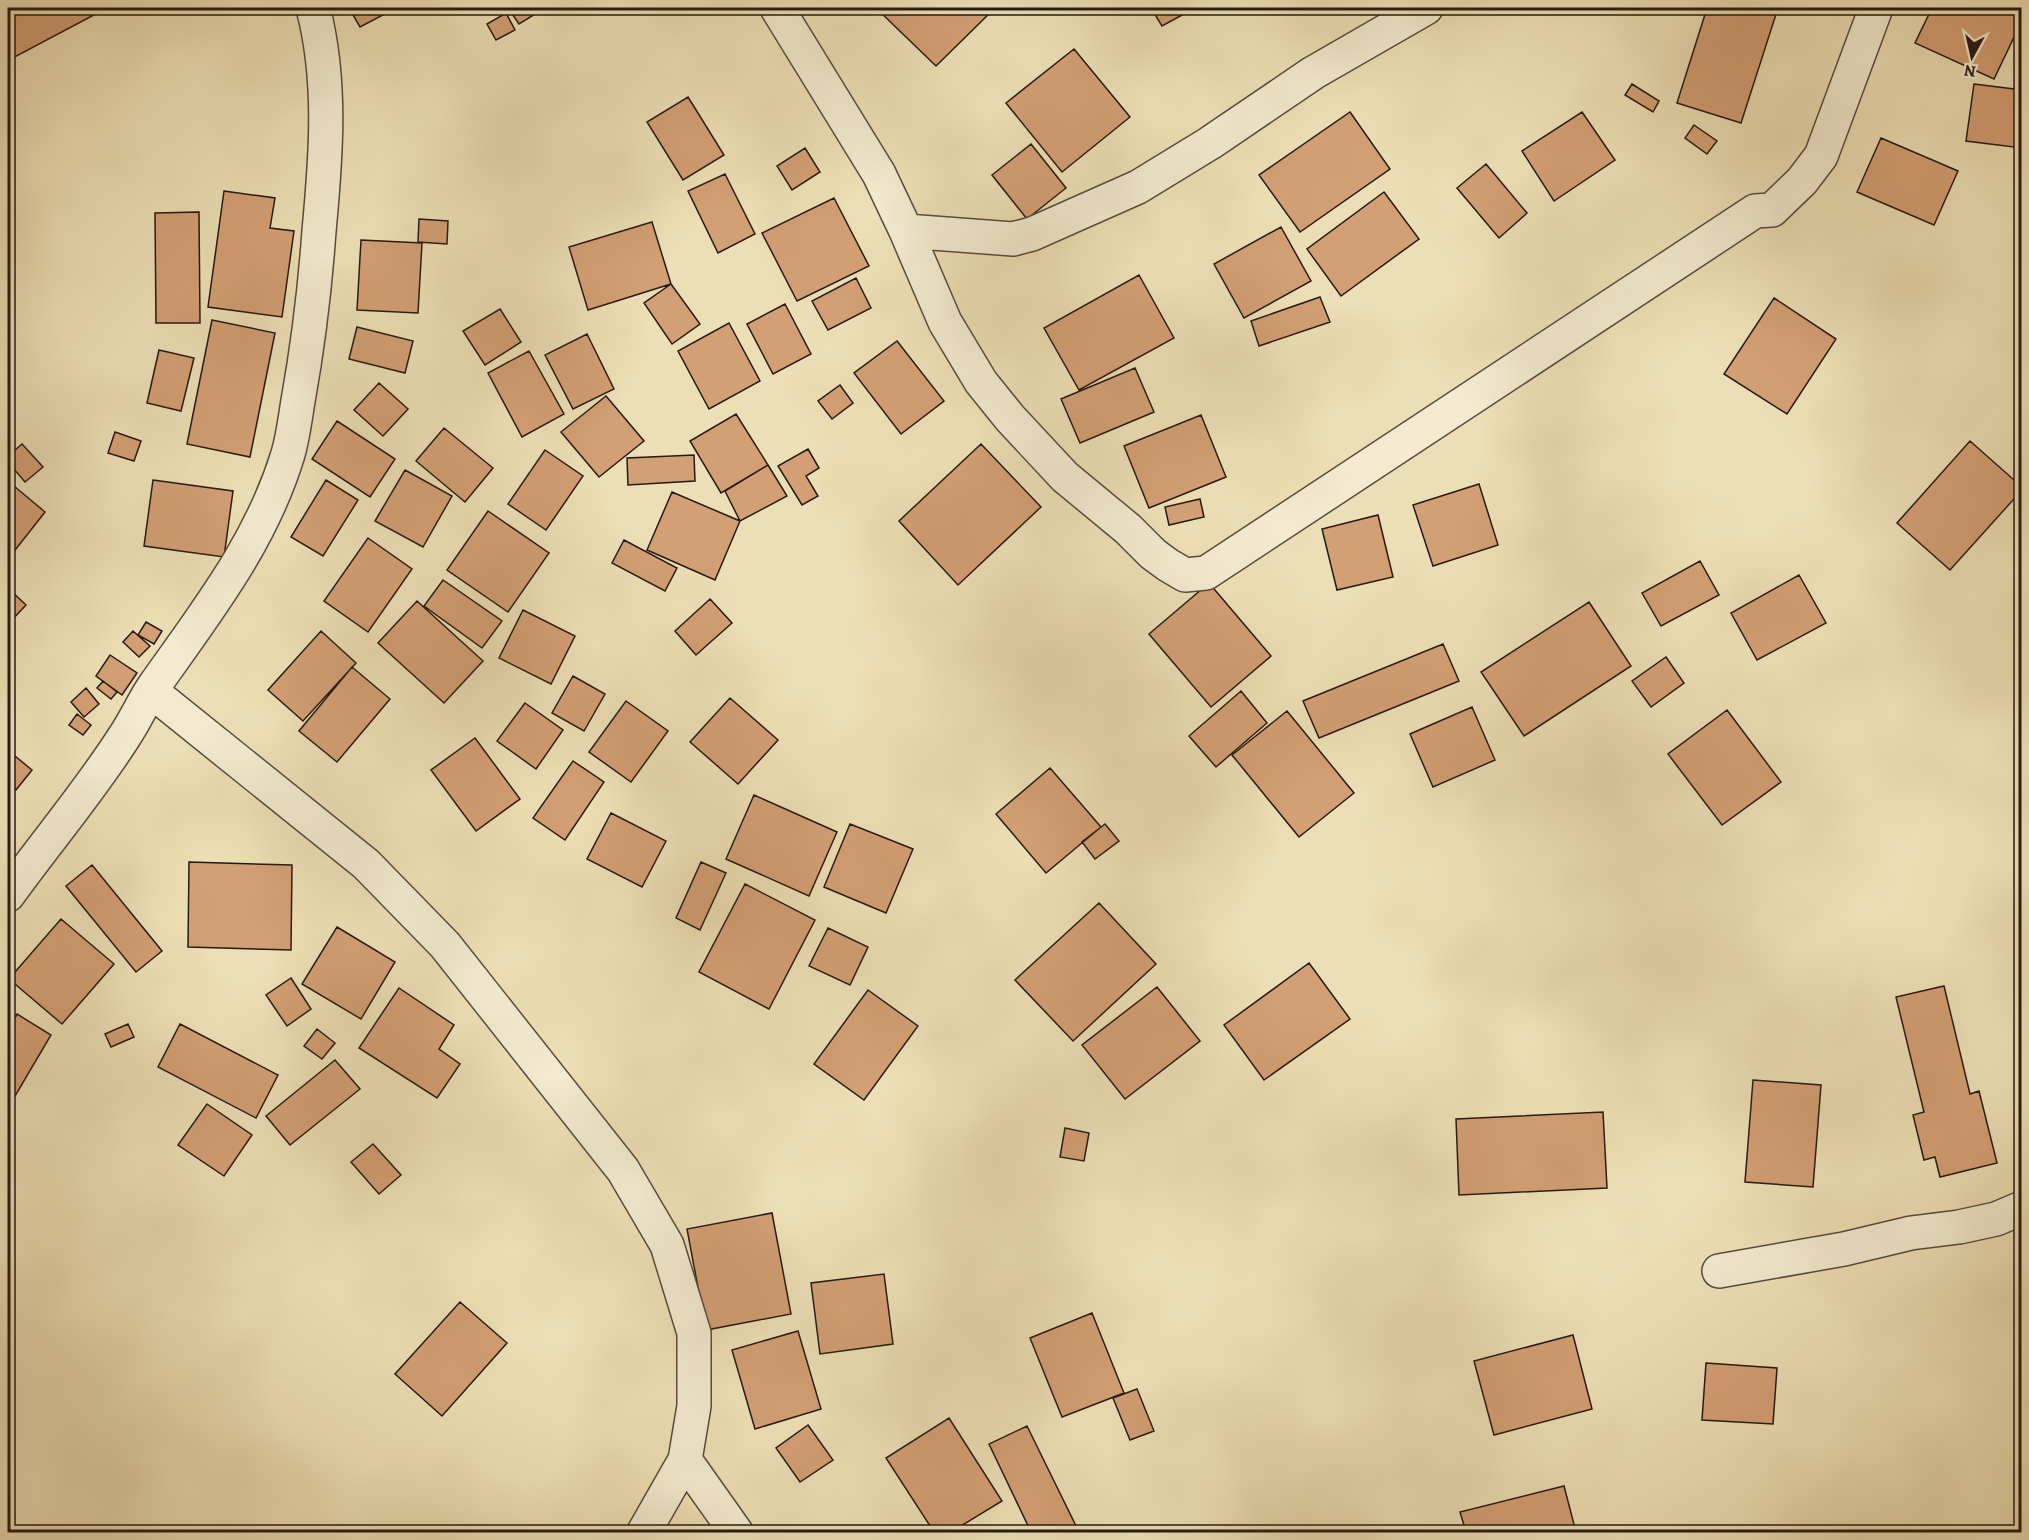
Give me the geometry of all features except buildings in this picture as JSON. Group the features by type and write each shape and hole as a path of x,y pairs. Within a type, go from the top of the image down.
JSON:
{"street":[{"path":"8,894 124,738 151,691 239,564 268,508 288,453 304,369 316,275 323,193 327,117 320,33 313,8"},
{"path":"777,8 879,174 945,322 981,382 1010,418 1065,477 1128,529 1153,554 1185,574 1206,573 1755,211 1772,210 1802,181 1821,156 1870,20"},
{"path":"906,231 1013,238 1032,234 1138,187 1210,143 1313,73 1426,8"},
{"path":"151,691 366,864 445,945 623,1170 667,1245 694,1333 694,1406 685,1460 644,1533"},
{"path":"1719,1271 1844,1249 1911,1233 1978,1223 1996,1219 2022,1208"},
{"path":"685,1460 736,1533"}]}
